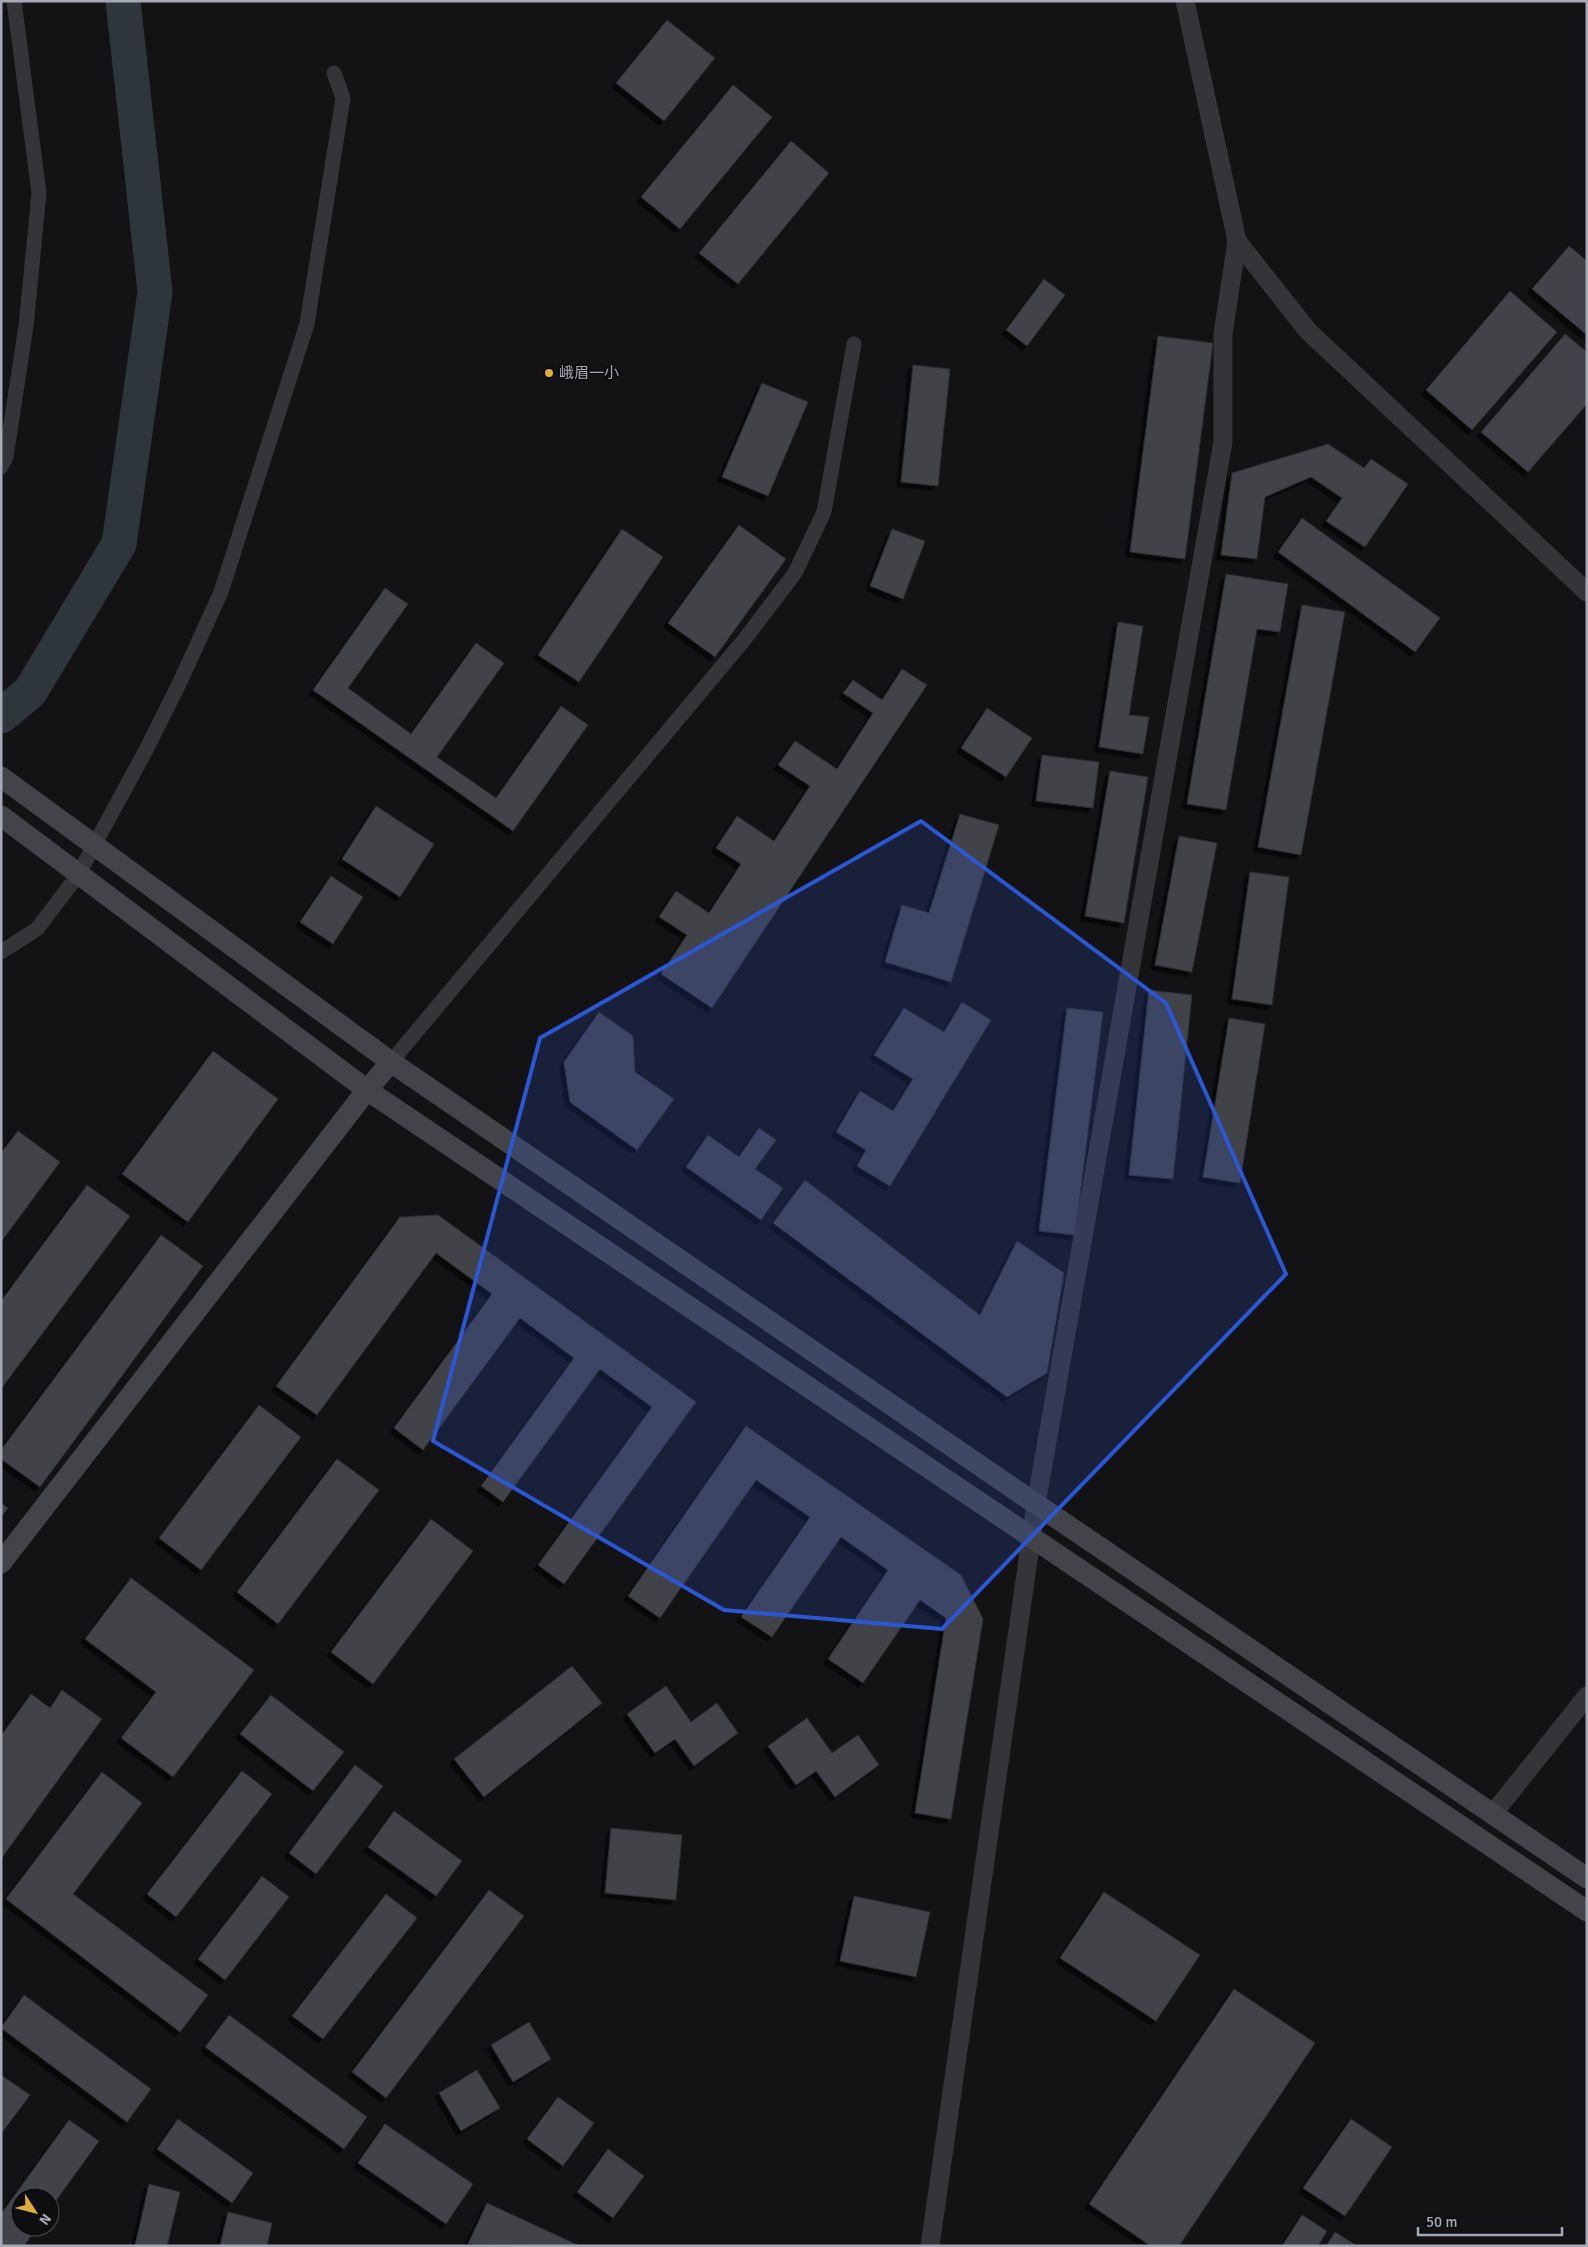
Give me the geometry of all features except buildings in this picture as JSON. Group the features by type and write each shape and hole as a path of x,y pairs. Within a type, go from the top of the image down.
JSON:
{"main road":[{"path":"1,777 51,814 95,843 391,1062 1036,1504 1587,1878"},
{"path":"1,816 366,1090 1032,1536 1587,1911"},
{"path":"1,1563 366,1090 391,1062"}],"street":[{"path":"1,467 6,458 26,326 39,193 14,1"},
{"path":"930,2246 1036,1504 1223,442 1222,334 1237,241 1185,1"},
{"path":"1,952 37,929 78,875 176,691 221,592 307,324 343,98 334,74"},
{"path":"1237,241 1308,330 1587,592"},
{"path":"391,1062 744,640 795,573 824,512 854,344"},
{"path":"1492,1815 1587,1696"}],"highlighted area":[{"path":"921,821 1166,1003 1286,1274 942,1629 724,1610 433,1441 540,1038"}],"waterway":[{"path":"1,716 30,692 119,544 155,292 123,1"}],"place":[{"name":"峨眉一小","path":"549,373"}]}
